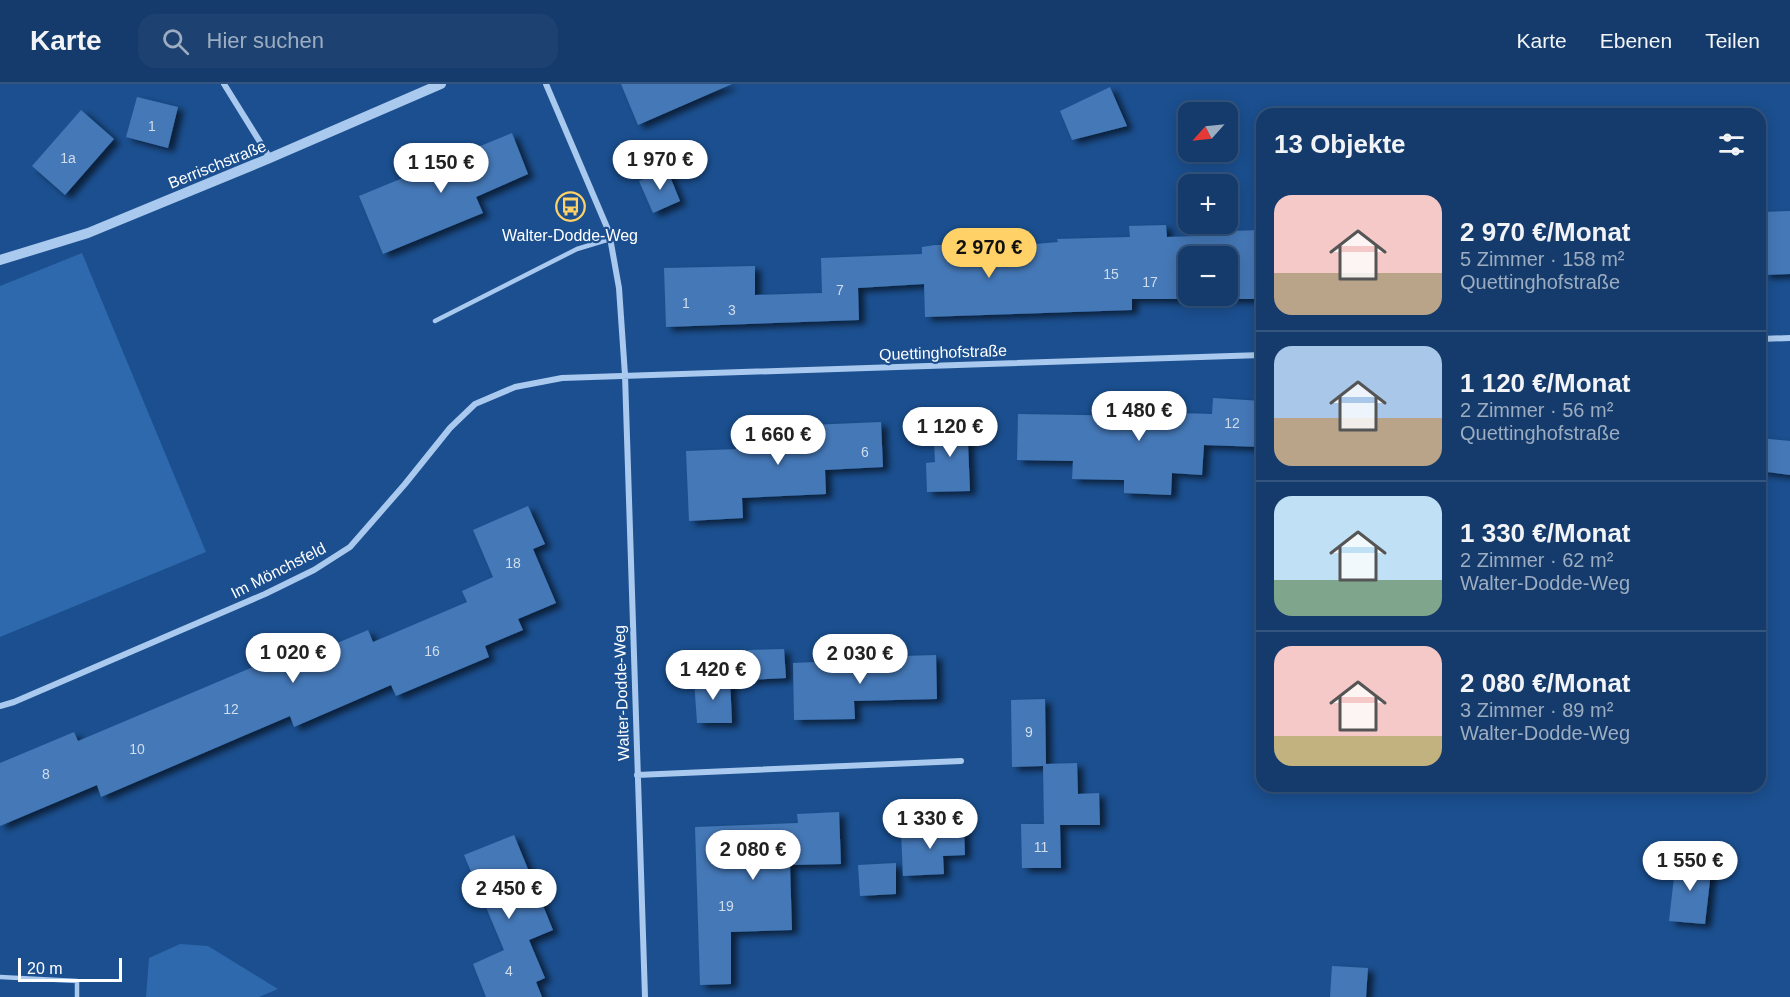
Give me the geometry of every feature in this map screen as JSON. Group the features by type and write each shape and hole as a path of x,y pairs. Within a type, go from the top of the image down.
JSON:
{"street":[{"path":"224,84 270,158"},
{"name":"Berrischstraße","path":"0,260 88,232 270,158 441,84"},
{"name":"Walter-Dodde-Weg","path":"546,84 610,239 619,288 625,375 645,997"},
{"path":"1766,339 1790,338"},
{"name":"Quettinghofstraße","path":"625,375 1256,355"},
{"name":"Im Mönchsfeld","path":"0,706 24,698 265,594 314,570 350,547 450,428 476,404 515,387 562,378 625,375"},
{"name":"Walter-Dodde-Weg","path":"637,775 962,761"}],"lane":[{"path":"435,321 577,249 610,239"},
{"path":"0,977 77,981 76,997"}],"shaded area":[{"path":"82,253 206,552 0,637 0,286"},
{"path":"180,944 208,946 278,989 259,997 146,997 149,958"}],"building":[{"path":"621,84 732,84 638,125"},
{"path":"1110,87 1127,126 1072,140 1060,111"},
{"path":"137,97 178,107 168,148 126,137"},
{"path":"81,110 114,139 65,195 32,166"},
{"path":"512,133 528,174 476,197 483,213 383,254 359,196"},
{"path":"667,169 680,201 653,213 639,181"},
{"path":"1790,211 1790,274 1766,275 1766,212"},
{"path":"1166,225 1167,237 1228,235 1238,234 1238,231 1256,230 1256,299 1238,299 1238,246 1178,246 1178,299 1132,299 1132,310 925,317 924,284 858,288 859,320 666,327 664,268 755,266 755,295 822,293 821,258 922,254 922,247 935,245 1024,245 1058,242 1057,239 1130,237 1129,226"},
{"path":"1213,398 1256,401 1256,447 1204,445 1202,475 1172,473 1171,495 1124,493 1124,480 1072,479 1073,461 1017,460 1018,414 1141,416 1141,412 1212,414"},
{"path":"967,419 970,491 927,492 926,463 935,462 933,420"},
{"path":"881,422 883,467 825,470 826,494 742,498 743,518 689,521 686,451 765,448 764,427"},
{"path":"1766,439 1790,441 1790,475 1766,472"},
{"path":"528,506 545,544 533,549 556,603 518,619 523,630 485,646 489,657 396,696 391,685 294,727 290,716 101,797 97,785 0,826 0,763 74,732 78,741 267,661 271,671 368,630 373,642 467,602 462,591 493,577 473,530"},
{"path":"784,649 786,678 749,680 748,650"},
{"path":"936,655 937,699 854,701 855,719 794,720 793,663 872,663 872,657"},
{"path":"730,678 732,723 697,723 694,680"},
{"path":"1045,699 1046,764 1077,763 1078,794 1099,793 1100,825 1060,825 1061,868 1022,868 1021,824 1044,824 1043,766 1012,767 1011,700"},
{"path":"839,812 841,864 790,865 792,930 731,932 731,984 700,985 695,827 798,823 797,814"},
{"path":"964,829 965,855 943,856 944,874 903,876 901,832"},
{"path":"514,835 553,930 529,940 545,978 536,982 542,997 486,997 473,964 504,950 464,855"},
{"path":"1676,859 1712,863 1705,924 1669,921"},
{"path":"896,863 896,894 860,896 858,865"},
{"path":"1332,966 1368,968 1366,997 1330,997"}],"place":[{"name":"Walter-Dodde-Weg","path":"570,207"}]}
